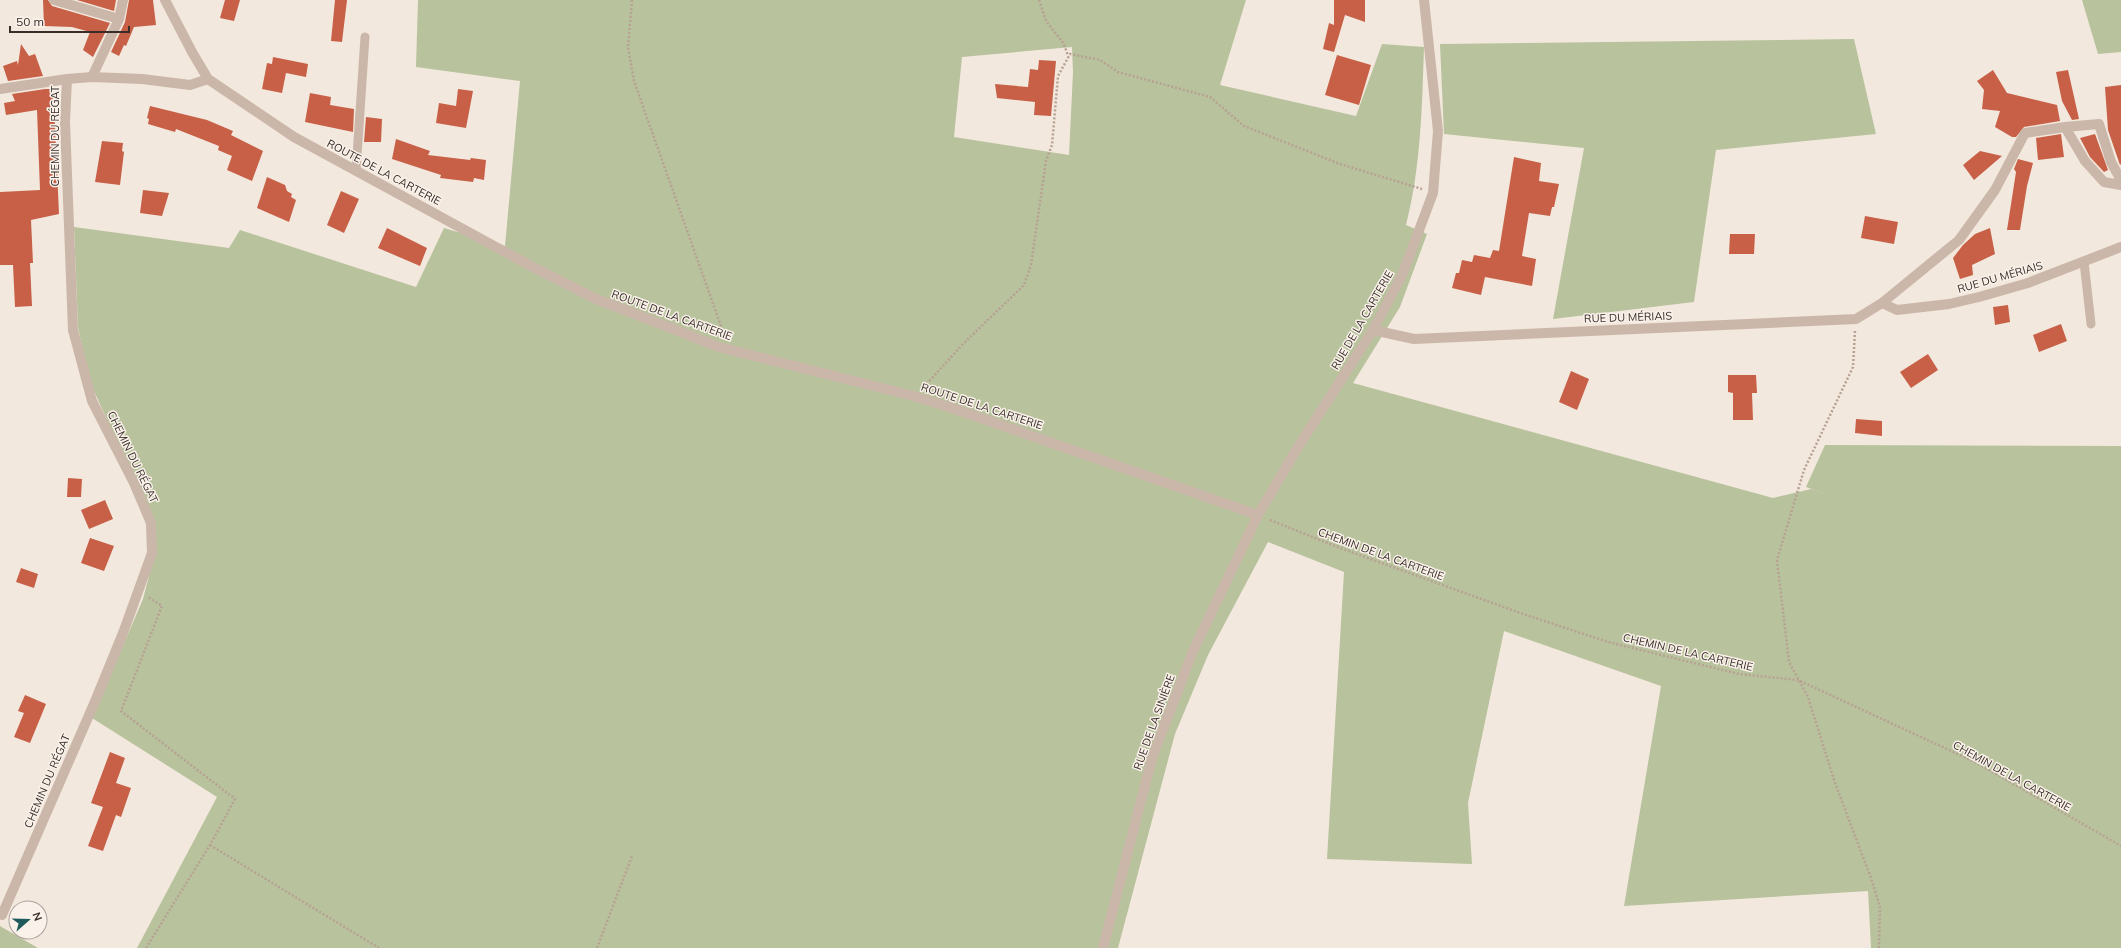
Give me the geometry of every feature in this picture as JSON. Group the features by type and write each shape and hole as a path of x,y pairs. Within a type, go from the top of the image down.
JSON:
{"street":[{"path":"54,0 119,19"},
{"path":"92,77 119,19 123,0"},
{"path":"0,89 67,79 92,77 142,79 190,86 208,79 165,0"},
{"name":"RUE DE LA CARTERIE","path":"1258,515 1298,447 1373,330 1403,274 1433,193 1438,131 1424,0"},
{"name":"CHEMIN DU RÉGAT","path":"2,915 96,699 152,553 151,523 134,483 92,401 73,330 65,122 67,79"},
{"name":"ROUTE DE LA CARTERIE","path":"208,79 294,138 594,298 719,347 910,395 1136,471 1258,515"},
{"name":"RUE DU MÉRIAIS","path":"1373,330 1414,339 1856,318 1882,303 1959,240 1995,190 2025,133 2099,124 2111,162 2121,180"},
{"path":"2065,127 2085,161 2104,182 2121,185"},
{"name":"RUE DU MÉRIAIS","path":"1882,303 1897,310 1949,304 1979,297 2028,283 2121,247"},
{"name":"RUE DE LA SINIÈRE","path":"1103,948 1152,758 1193,651 1258,515"}],"lane":[{"path":"356,171 365,37"},
{"path":"2084,262 2091,324"}],"path":[{"path":"632,0 628,47 634,81 722,329 719,347"},
{"path":"1039,0 1046,21 1064,44 1068,57"},
{"path":"910,395 926,385 963,344 1024,285 1031,265 1046,161 1052,145 1058,76 1070,54 1100,60 1118,72 1210,98 1244,126 1340,164 1433,193"},
{"path":"1856,318 1853,367 1804,470 1777,560 1789,662 1808,697 1835,783 1880,907 1879,948"},
{"name":"CHEMIN DE LA CARTERIE","path":"1258,515 1340,548 1523,614 1608,642 1739,674 1798,680 1977,763 2121,846"},
{"path":"138,591 162,606 121,711 235,798 210,845 146,948"},
{"path":"210,845 379,948"},
{"path":"597,948 632,856"}],"green space":[{"path":"418,0 1246,0 1220,85 1356,116 1382,44 1424,47 1418,159 1406,225 1427,234 1400,307 1353,383 1773,498 1811,489 1826,494 1806,487 1825,445 2121,446 2121,948 1871,948 1868,891 1624,906 1661,686 1504,631 1468,803 1472,864 1327,859 1344,572 1268,542 1208,655 1175,734 1118,948 137,948 217,797 92,718 143,599 154,557 152,519 89,380 78,327 74,227 229,248 240,230 416,287 444,228 505,246 520,81 416,67","holes":["1072,47 1073,72 1069,155 954,137 962,57"]},
{"path":"2082,0 2121,0 2121,52 2098,54"},
{"path":"1854,39 1876,134 1716,150 1694,302 1553,319 1584,148 1444,134 1440,44"},
{"path":"0,926 8,931 8,940 24,940 38,948 0,948"}],"building":[{"path":"43,0 48,0 52,6 110,23 93,57 83,50 90,32 72,27 44,26"},
{"path":"77,0 116,0 114,11"},
{"path":"129,0 153,0 156,25 134,27 126,46 124,45 119,56 111,52 125,22"},
{"path":"225,0 240,0 234,21 220,18"},
{"path":"335,0 347,0 342,42 331,41"},
{"path":"1334,0 1365,0 1365,22 1345,15 1334,52 1323,49 1329,23 1334,25"},
{"path":"21,44 29,56 35,54 43,76 8,81 3,66 17,61 18,65"},
{"path":"1337,55 1371,65 1359,105 1325,95"},
{"path":"273,57 308,64 306,77 286,73 282,93 262,89 267,63 272,64"},
{"path":"1039,60 1056,61 1051,116 1034,115 1035,102 997,98 995,84 1028,87 1030,69 1038,70"},
{"path":"1993,70 2007,93 2057,105 2060,121 2024,127 2016,137 2012,137 1995,127 2000,111 1982,109 1984,90 1977,81"},
{"path":"2068,70 2079,119 2072,120 2062,101 2056,72"},
{"path":"2121,85 2120,165 2108,130 2105,87"},
{"path":"51,89 54,105 59,214 31,220 33,263 30,263 32,306 15,307 13,265 0,265 0,192 40,190 37,110 6,115 4,103 15,101 12,94"},
{"path":"458,89 473,91 466,128 436,123 439,103 456,106"},
{"path":"310,93 331,97 330,105 354,109 353,132 305,122"},
{"path":"150,106 207,120 233,131 231,135 263,151 252,181 227,170 232,156 218,150 219,146 176,129 175,132 148,124 149,119 147,118"},
{"path":"366,117 382,119 381,142 364,142"},
{"path":"2061,134 2064,157 2038,160 2036,138"},
{"path":"2095,134 2108,170 2104,172 2090,157 2080,138"},
{"path":"396,139 430,151 428,155 470,160 471,158 486,160 484,180 474,178 473,182 440,178 441,175 392,159"},
{"path":"102,141 123,143 122,151 124,152 120,185 95,182"},
{"path":"1980,151 2002,156 1974,180 1963,165"},
{"path":"1514,157 1541,163 1539,181 1559,184 1554,207 1552,207 1550,216 1529,213 1522,256 1536,259 1532,286 1485,277 1481,295 1452,288 1456,273 1459,273 1462,260 1472,262 1474,255 1490,258 1493,250 1499,251"},
{"path":"2018,159 2033,163 2027,186 2020,230 2007,230 2016,172 2014,169"},
{"path":"267,177 285,185 287,191 292,194 291,197 296,200 289,222 257,208"},
{"path":"143,190 169,193 162,216 140,213"},
{"path":"341,191 359,199 344,233 327,225"},
{"path":"1865,216 1898,222 1894,244 1861,238"},
{"path":"387,228 427,248 420,266 378,248"},
{"path":"1990,228 1995,254 1972,265 1973,275 1960,279 1953,258 1963,245 1975,234"},
{"path":"1730,234 1755,234 1754,254 1729,254"},
{"path":"2008,305 2010,322 1995,325 1993,307"},
{"path":"2061,324 2067,341 2039,352 2033,335"},
{"path":"1928,354 1938,370 1911,388 1900,372"},
{"path":"1571,371 1589,379 1577,410 1559,402"},
{"path":"1728,375 1756,375 1757,393 1752,393 1753,420 1733,420 1733,393 1728,392"},
{"path":"1856,419 1882,421 1882,436 1855,433"},
{"path":"68,478 82,479 81,497 67,497"},
{"path":"105,500 113,519 89,529 81,510"},
{"path":"90,538 114,546 104,571 81,563"},
{"path":"21,568 38,574 34,588 16,582"},
{"path":"25,695 46,704 30,743 14,737 24,713 18,711"},
{"path":"110,752 125,758 116,783 131,788 121,817 116,815 103,851 88,846 103,807 91,803"}]}
